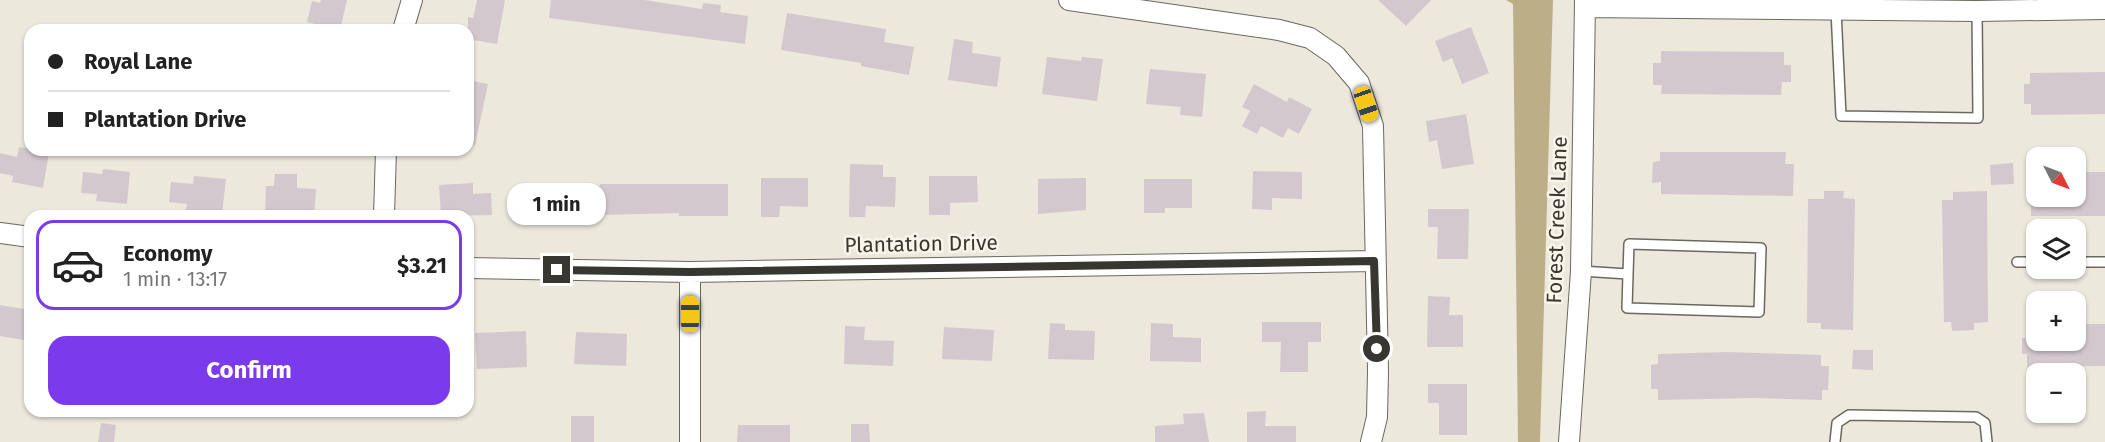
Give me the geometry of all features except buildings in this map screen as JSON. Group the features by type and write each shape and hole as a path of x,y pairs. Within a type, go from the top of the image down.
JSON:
{"street":[{"path":"405,24 412,0"},
{"path":"1069,0 1279,30 1310,38 1336,56 1359,83 1373,126 1378,371 1377,417 1371,442"},
{"path":"1585,4 1836,10 2105,9"},
{"name":"Forest Creek Lane","path":"1569,442 1581,271 1585,4"},
{"path":"384,210 386,156"},
{"path":"0,233 24,236"},
{"name":"Plantation Drive","path":"474,268 690,272 1374,261"},
{"path":"690,272 690,442"}],"lane":[{"path":"1836,10 1841,116 1978,118 1977,11"},
{"path":"1629,244 1761,248 1759,312 1627,308 1628,274 1629,244"},
{"path":"2017,262 2026,262"},
{"path":"2086,262 2105,262"},
{"path":"1581,271 1628,274"},
{"path":"1835,442 1837,423 1842,417 1861,415 1976,417 1985,423 1987,442"}],"shaded area":[{"path":"1506,0 1553,0 1540,442 1518,442 1513,4"}],"route":[{"path":"557,270 690,272 1374,261 1377,349"}]}
